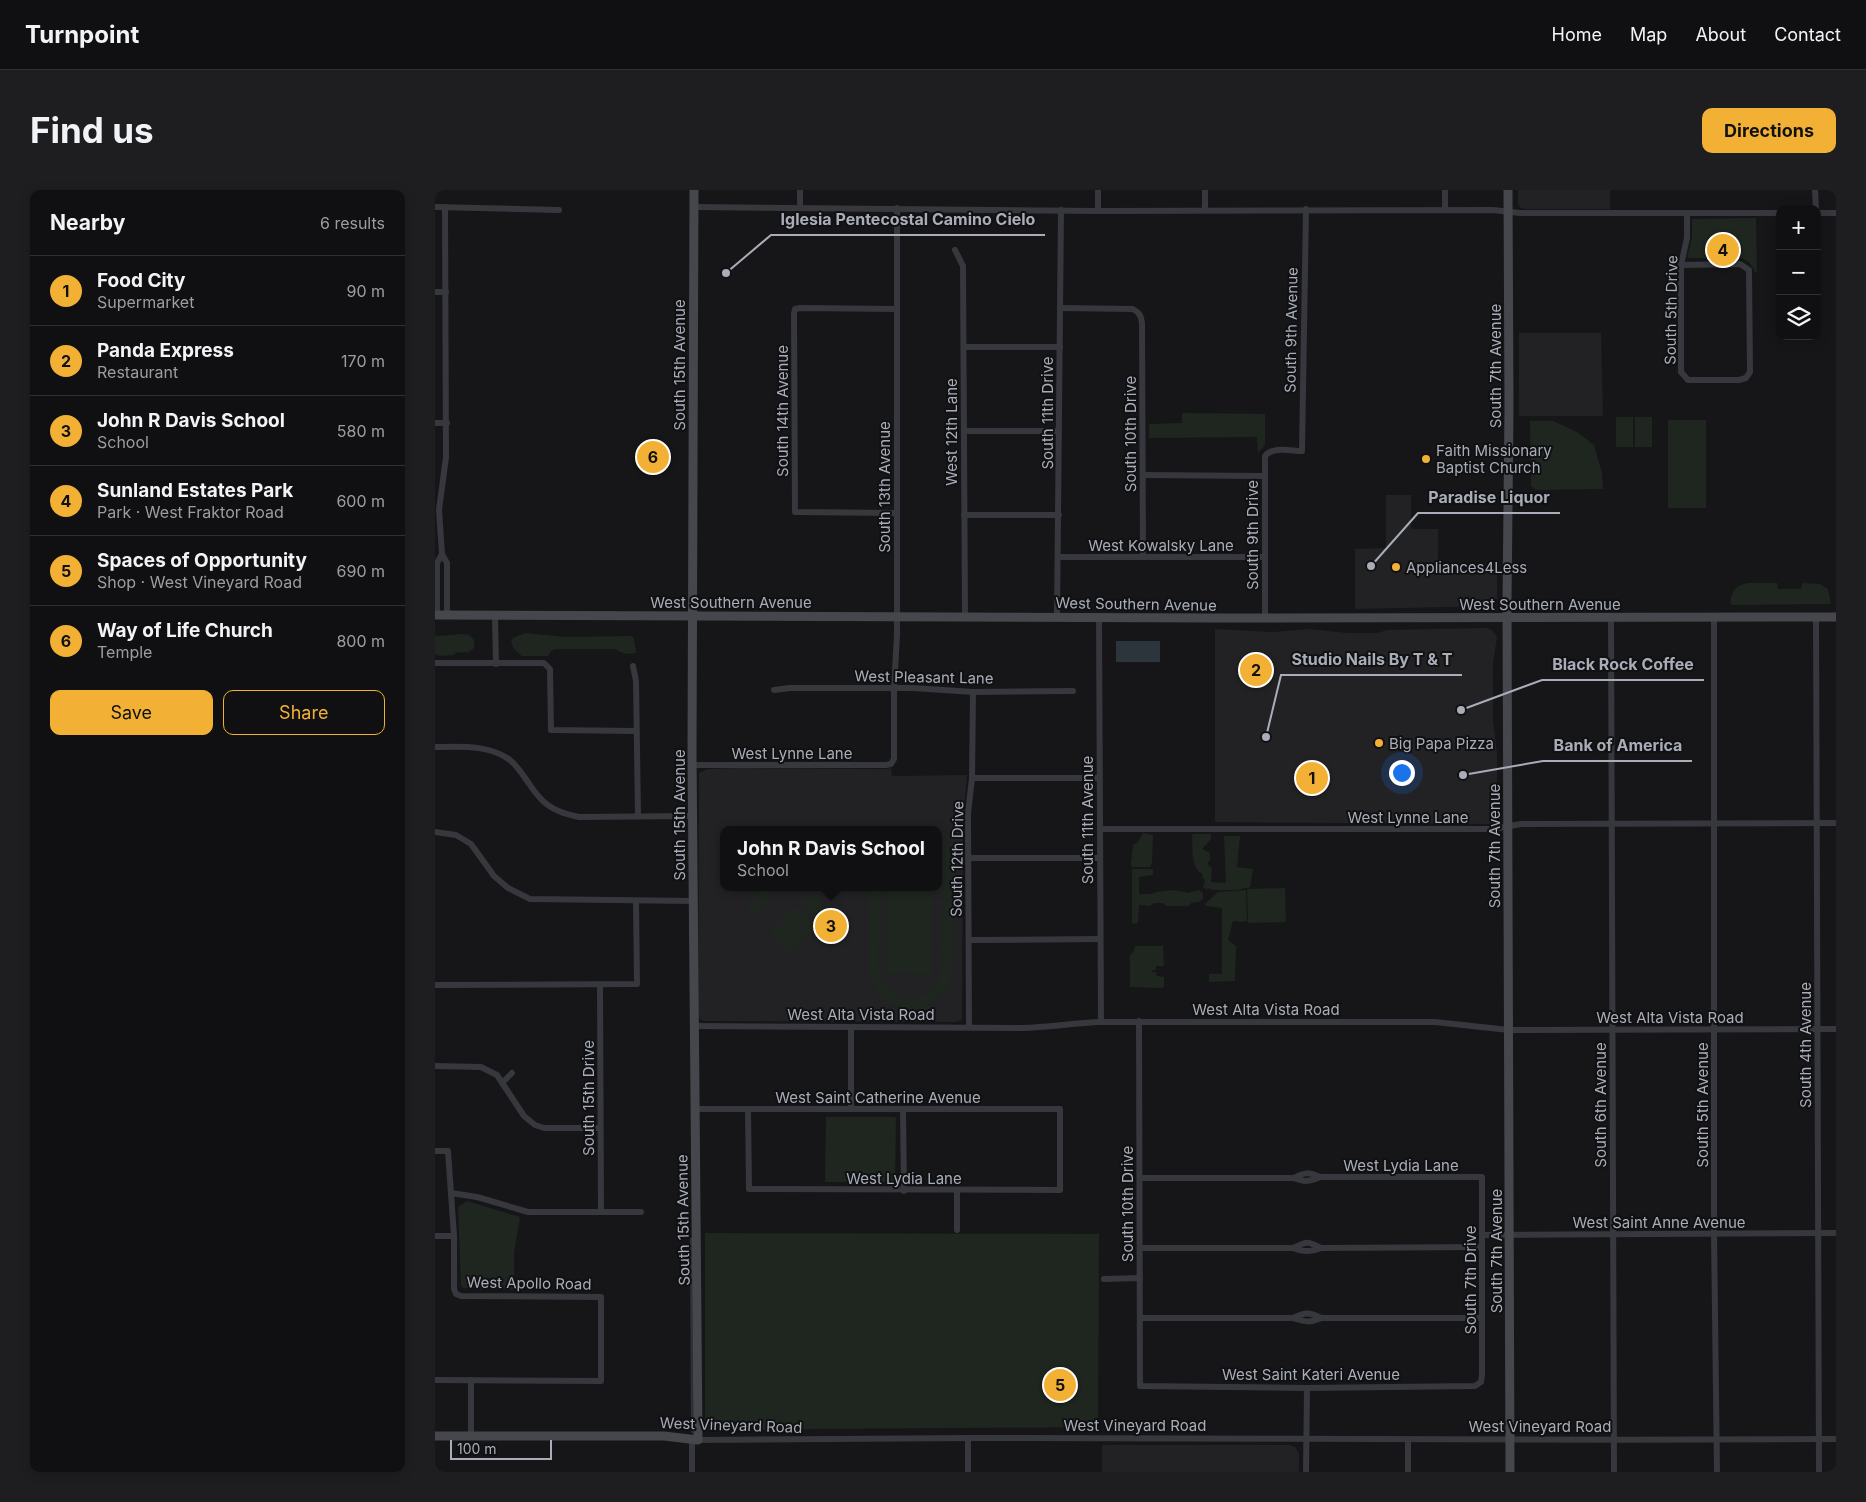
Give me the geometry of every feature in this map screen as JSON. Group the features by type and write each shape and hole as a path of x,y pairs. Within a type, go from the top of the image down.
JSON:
{"main road":[{"name":"South 15th Avenue","path":"694,190 692,765 696,1109 695,1439"},
{"name":"South 7th Avenue","path":"1508,190 1507,618 1510,1472"},
{"name":"West Southern Avenue","path":"436,615 1265,618 1836,617"},
{"name":"West Vineyard Road","path":"435,1436 664,1436 695,1439"}],"street":[{"path":"800,190 800,208"},
{"path":"1098,190 1098,211"},
{"path":"1205,190 1205,210"},
{"path":"1445,190 1445,210"},
{"path":"1815,190 1816,205"},
{"path":"435,207 559,210"},
{"path":"445,207 447,423 446,469 439,510 442,554 447,563 447,616"},
{"path":"694,207 1098,211 1493,210 1508,212 1776,213"},
{"name":"South 13th Avenue","path":"891,764 894,758 897,616 895,513 897,208"},
{"name":"South 11th Drive","path":"1057,617 1061,210"},
{"name":"South 9th Avenue","path":"1268,453 1275,450 1302,451 1306,210"},
{"name":"South 5th Drive","path":"1681,265 1740,264 1746,266 1749,270 1750,372 1746,378 1739,380 1689,380 1681,372 1681,265 1687,238 1687,213"},
{"path":"1821,213 1836,213"},
{"name":"West 12th Lane","path":"955,250 963,266 965,616"},
{"path":"435,292 446,292"},
{"name":"South 10th Drive","path":"1060,308 1128,309 1138,312 1142,323 1143,558"},
{"name":"South 14th Avenue","path":"895,513 795,512 795,309 896,309"},
{"path":"964,347 1060,347"},
{"path":"435,423 447,423"},
{"path":"964,431 1059,431"},
{"name":"South 9th Drive","path":"1265,618 1264,459 1268,453"},
{"path":"1143,475 1264,476"},
{"path":"964,515 1059,515"},
{"path":"436,615 437,563 442,554"},
{"name":"West Kowalsky Lane","path":"1058,557 1264,558"},
{"path":"437,579 447,579"},
{"path":"495,616 496,664"},
{"name":"South 11th Avenue","path":"1099,617 1101,1022"},
{"name":"South 4th Avenue","path":"1816,617 1819,1472"},
{"name":"South 6th Avenue","path":"1611,618 1614,1472"},
{"name":"South 5th Avenue","path":"1714,618 1714,1234 1717,1472"},
{"path":"435,663 548,665 550,669 551,730 636,731"},
{"path":"633,666 636,682 638,816"},
{"name":"West Pleasant Lane","path":"774,690 791,688 894,688 973,692 1073,691"},
{"name":"South 12th Drive","path":"969,1028 968,858 972,778 973,692"},
{"path":"435,747 481,749 499,754 521,771 541,799 563,813 579,817 693,816"},
{"name":"West Lynne Lane","path":"692,765 891,764"},
{"path":"972,778 1099,778"},
{"name":"West Lynne Lane","path":"1100,829 1493,829 1508,828 1521,824 1836,823"},
{"path":"435,832 456,835 471,844 494,876 508,888 530,899 693,901"},
{"path":"968,858 1100,858"},
{"path":"435,985 637,984 636,901"},
{"path":"969,940 1101,939"},
{"name":"South 15th Drive","path":"600,984 601,1212"},
{"name":"South 10th Drive","path":"1139,1021 1140,1386"},
{"name":"West Alta Vista Road","path":"695,1026 969,1028 1048,1027 1101,1022 1139,1021 1435,1022 1509,1030 1836,1029"},
{"path":"851,1027 851,1109"},
{"path":"435,1066 481,1067 497,1075 524,1116 535,1125 544,1128 600,1128"},
{"path":"503,1082 512,1073"},
{"name":"West Saint Catherine Avenue","path":"696,1109 1060,1110 1060,1190"},
{"name":"West Lydia Lane","path":"748,1109 749,1189 1060,1190"},
{"path":"903,1110 903,1190"},
{"path":"435,1151 448,1152 454,1236 435,1236"},
{"name":"West Lydia Lane","path":"1140,1178 1294,1178 1303,1182 1309,1182 1320,1177 1482,1177"},
{"name":"South 7th Drive","path":"1481,1382 1483,1375 1482,1177"},
{"path":"957,1190 957,1230"},
{"path":"451,1193 477,1197 527,1212 641,1212"},
{"name":"West Saint Anne Avenue","path":"1482,1235 1836,1233"},
{"name":"West Apollo Road","path":"454,1236 454,1289 456,1294 461,1296 601,1297 601,1381 471,1380"},
{"path":"1140,1248 1293,1248 1303,1252 1310,1252 1321,1248 1482,1248"},
{"path":"1104,1279 1140,1278"},
{"path":"1140,1318 1293,1318 1305,1322 1321,1318 1482,1318"},
{"path":"435,1380 471,1380 471,1436"},
{"name":"West Saint Kateri Avenue","path":"1140,1386 1307,1388 1475,1386 1481,1382"},
{"path":"1306,1472 1307,1388"},
{"path":"968,1438 968,1472"},
{"name":"West Vineyard Road","path":"695,1439 815,1441 968,1438 1306,1440 1836,1439"},
{"name":"South 15th Avenue","path":"692,1472 695,1439"},
{"path":"1408,1440 1408,1472"}],"shaded area":[{"path":"1518,190 1610,190 1610,209 1525,209 1521,208 1518,204"},
{"path":"1756,218 1757,272 1755,272 1750,263 1742,258 1687,258 1692,238 1692,219"},
{"path":"1519,333 1601,333 1603,416 1519,416"},
{"path":"1182,413 1265,414 1265,445 1258,453 1257,437 1149,438 1149,424 1182,423"},
{"path":"1616,417 1633,417 1633,447 1616,447"},
{"path":"1635,417 1652,417 1652,447 1635,447"},
{"path":"1668,420 1706,420 1706,508 1668,508"},
{"path":"1530,421 1553,421 1577,432 1594,445 1602,473 1603,489 1536,490 1531,486"},
{"path":"1386,495 1411,495 1411,529 1438,529 1438,570 1497,570 1497,599 1492,606 1355,609 1355,549 1386,548"},
{"path":"1748,583 1777,583 1778,589 1801,589 1802,583 1820,584 1828,589 1831,604 1730,604 1731,596 1737,587"},
{"path":"1487,628 1492,630 1497,637 1493,663 1493,720 1497,754 1497,824 1215,822 1215,629 1273,632 1309,629 1347,633 1377,633 1387,630"},
{"path":"525,633 565,637 631,636 634,638 636,653 625,654 615,649 556,649 551,651 548,656 522,656 514,649 511,642 513,638"},
{"path":"469,635 474,640 474,648 469,652 440,656 435,654 435,636"},
{"path":"1116,641 1160,641 1160,662 1116,662"},
{"path":"740,768 891,768 892,776 967,775 963,825 962,1020 956,1022 704,1021 700,1019 698,1016 699,773 708,769"},
{"path":"1143,833 1153,835 1152,863 1150,867 1132,867 1133,845 1137,843"},
{"path":"1192,834 1211,834 1211,839 1202,849 1210,853 1210,860 1207,864 1212,868 1211,882 1226,883 1224,836 1240,836 1237,867 1253,869 1250,887 1237,890 1212,890 1208,888 1207,890 1203,887 1205,881 1202,876 1203,874 1194,862"},
{"path":"942,839 953,858 954,865 951,976 943,994 934,1002 924,1007 903,1009 894,1006 886,1000 874,985 870,976 868,966 869,891 880,891 878,963 880,975 886,986 894,994 903,998 913,998 923,995 931,989 937,980 941,968"},
{"path":"1132,869 1153,869 1153,875 1139,877 1139,894 1174,890 1188,893 1199,890 1203,893 1203,899 1199,902 1191,903 1189,906 1166,906 1163,903 1154,903 1150,906 1139,905 1138,923 1132,924"},
{"path":"1285,888 1286,922 1248,923 1247,889"},
{"path":"1246,890 1247,921 1233,921 1228,940 1236,946 1235,981 1209,982 1209,974 1222,974 1222,908 1206,906 1205,904 1218,892"},
{"path":"761,891 767,891 773,897 755,916 746,907"},
{"path":"812,891 832,912 820,924 799,904"},
{"path":"887,891 933,891 932,974 886,973"},
{"path":"797,906 817,926 805,939 784,918"},
{"path":"783,920 803,940 791,952 771,932"},
{"path":"1135,946 1163,946 1164,966 1156,966 1156,970 1151,971 1156,972 1157,976 1164,977 1164,986 1162,988 1130,987 1130,955 1134,951"},
{"path":"826,1117 895,1117 895,1182 825,1182"},
{"path":"467,1201 520,1217 514,1253 514,1290 463,1288 461,1285 458,1207"},
{"path":"705,1233 1099,1234 1098,1427 705,1430"},
{"path":"1102,1445 1290,1445 1295,1447 1299,1453 1299,1472 1102,1472"}],"waterway":[{"path":"691,1238 692,1432"}],"place":[{"name":"Sunland Estates Park","path":"1723,250"},
{"name":"Iglesia Pentecostal Camino Cielo","path":"726,273"},
{"name":"Way of Life Church","path":"653,457"},
{"name":"Faith Missionary Baptist Church","path":"1426,459"},
{"name":"Paradise Liquor","path":"1371,566"},
{"name":"Appliances4Less","path":"1396,567"},
{"name":"Panda Express","path":"1256,670"},
{"name":"Black Rock Coffee","path":"1461,710"},
{"name":"Studio Nails By T & T","path":"1266,737"},
{"name":"Big Papa Pizza","path":"1379,743"},
{"name":"Bank of America","path":"1463,775"},
{"name":"Food City","path":"1312,778"},
{"name":"John R Davis School","path":"831,926"},
{"name":"Spaces of Opportunity","path":"1060,1385"}]}
